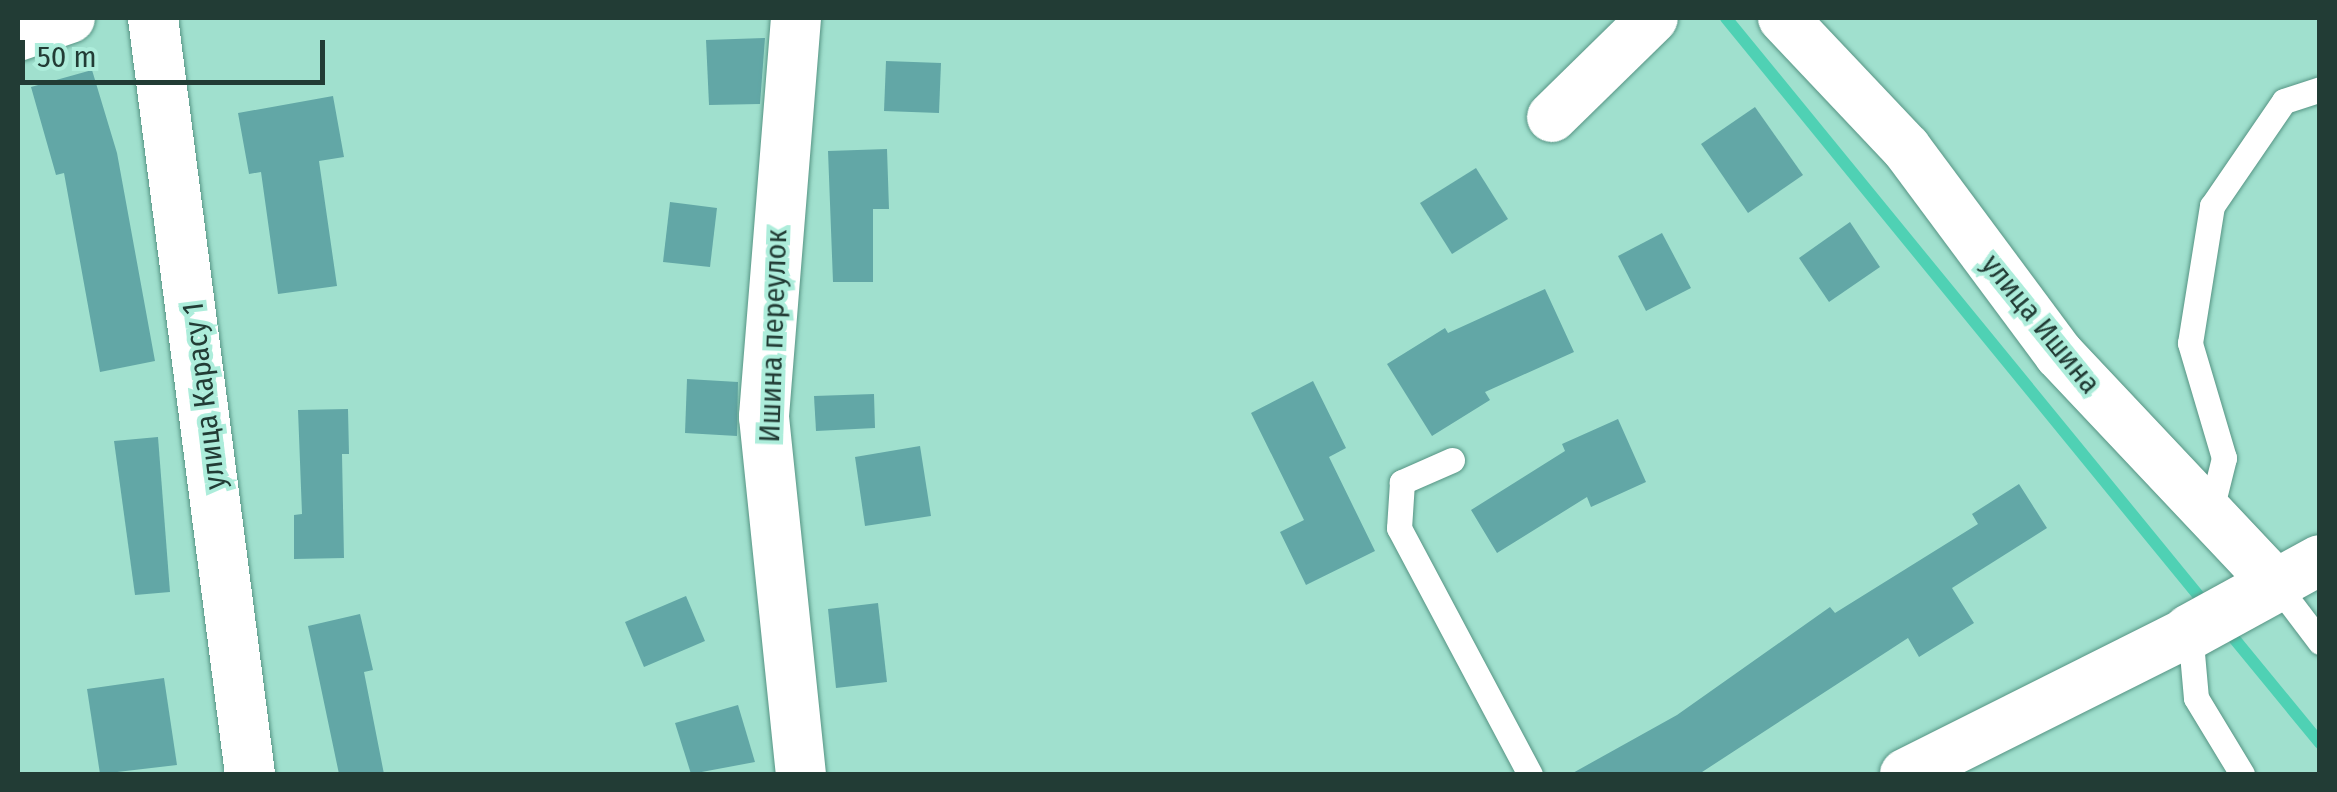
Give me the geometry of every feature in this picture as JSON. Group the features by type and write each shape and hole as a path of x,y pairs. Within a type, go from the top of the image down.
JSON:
{"street":[{"path":"18,36 70,18"},
{"name":"улица Карасу 1","path":"153,18 250,774"},
{"name":"Ишина переулок","path":"796,18 764,417 801,774"},
{"path":"1552,117 1653,18"},
{"name":"улица Ишина","path":"1783,18 1906,148 2060,354 2210,514 2298,572"},
{"path":"1906,774 2298,572"}],"lane":[{"path":"2210,514 2224,458 2190,343 2212,206 2284,101 2320,89"},
{"path":"1452,460 1402,482 1399,528 1530,774"},
{"path":"2298,572 2320,642"},
{"path":"2190,631 2196,698 2242,774"}],"building":[{"path":"765,38 760,104 709,105 706,40"},
{"path":"886,61 941,63 939,113 884,111"},
{"path":"92,70 117,153 155,361 100,372 64,173 56,175 31,87"},
{"path":"333,96 344,157 319,161 337,286 278,294 261,172 249,174 238,113"},
{"path":"1755,107 1803,175 1748,213 1701,144"},
{"path":"887,149 889,209 873,209 873,282 833,282 828,151"},
{"path":"1476,168 1508,219 1452,254 1420,203"},
{"path":"670,202 717,208 710,267 663,262"},
{"path":"1850,222 1880,267 1829,302 1799,258"},
{"path":"1662,233 1691,288 1646,311 1618,256"},
{"path":"1545,289 1574,352 1485,392 1490,400 1432,436 1387,364 1445,328 1448,333"},
{"path":"687,379 738,382 737,436 685,433"},
{"path":"1313,381 1346,448 1329,457 1375,551 1306,585 1280,532 1304,520 1251,413"},
{"path":"874,394 875,428 816,431 814,396"},
{"path":"348,409 349,454 342,454 344,558 294,559 294,515 302,514 298,410"},
{"path":"1618,419 1646,482 1591,507 1587,497 1497,553 1471,510 1565,451 1562,444"},
{"path":"158,437 170,592 135,595 114,441"},
{"path":"920,446 931,516 865,526 855,457"},
{"path":"2019,484 2047,528 1952,588 1974,623 1919,657 1908,638 1699,774 1571,774 1677,715 1830,607 1835,613 1978,524 1972,514"},
{"path":"686,596 705,641 644,667 625,622"},
{"path":"878,603 887,682 836,688 828,609"},
{"path":"360,614 373,670 364,672 384,774 339,774 308,626"},
{"path":"164,678 177,765 100,774 87,689"},
{"path":"738,705 755,762 691,774 675,723"}],"waterway":[{"path":"1726,18 2207,606"},
{"path":"2223,625 2320,743"}]}
